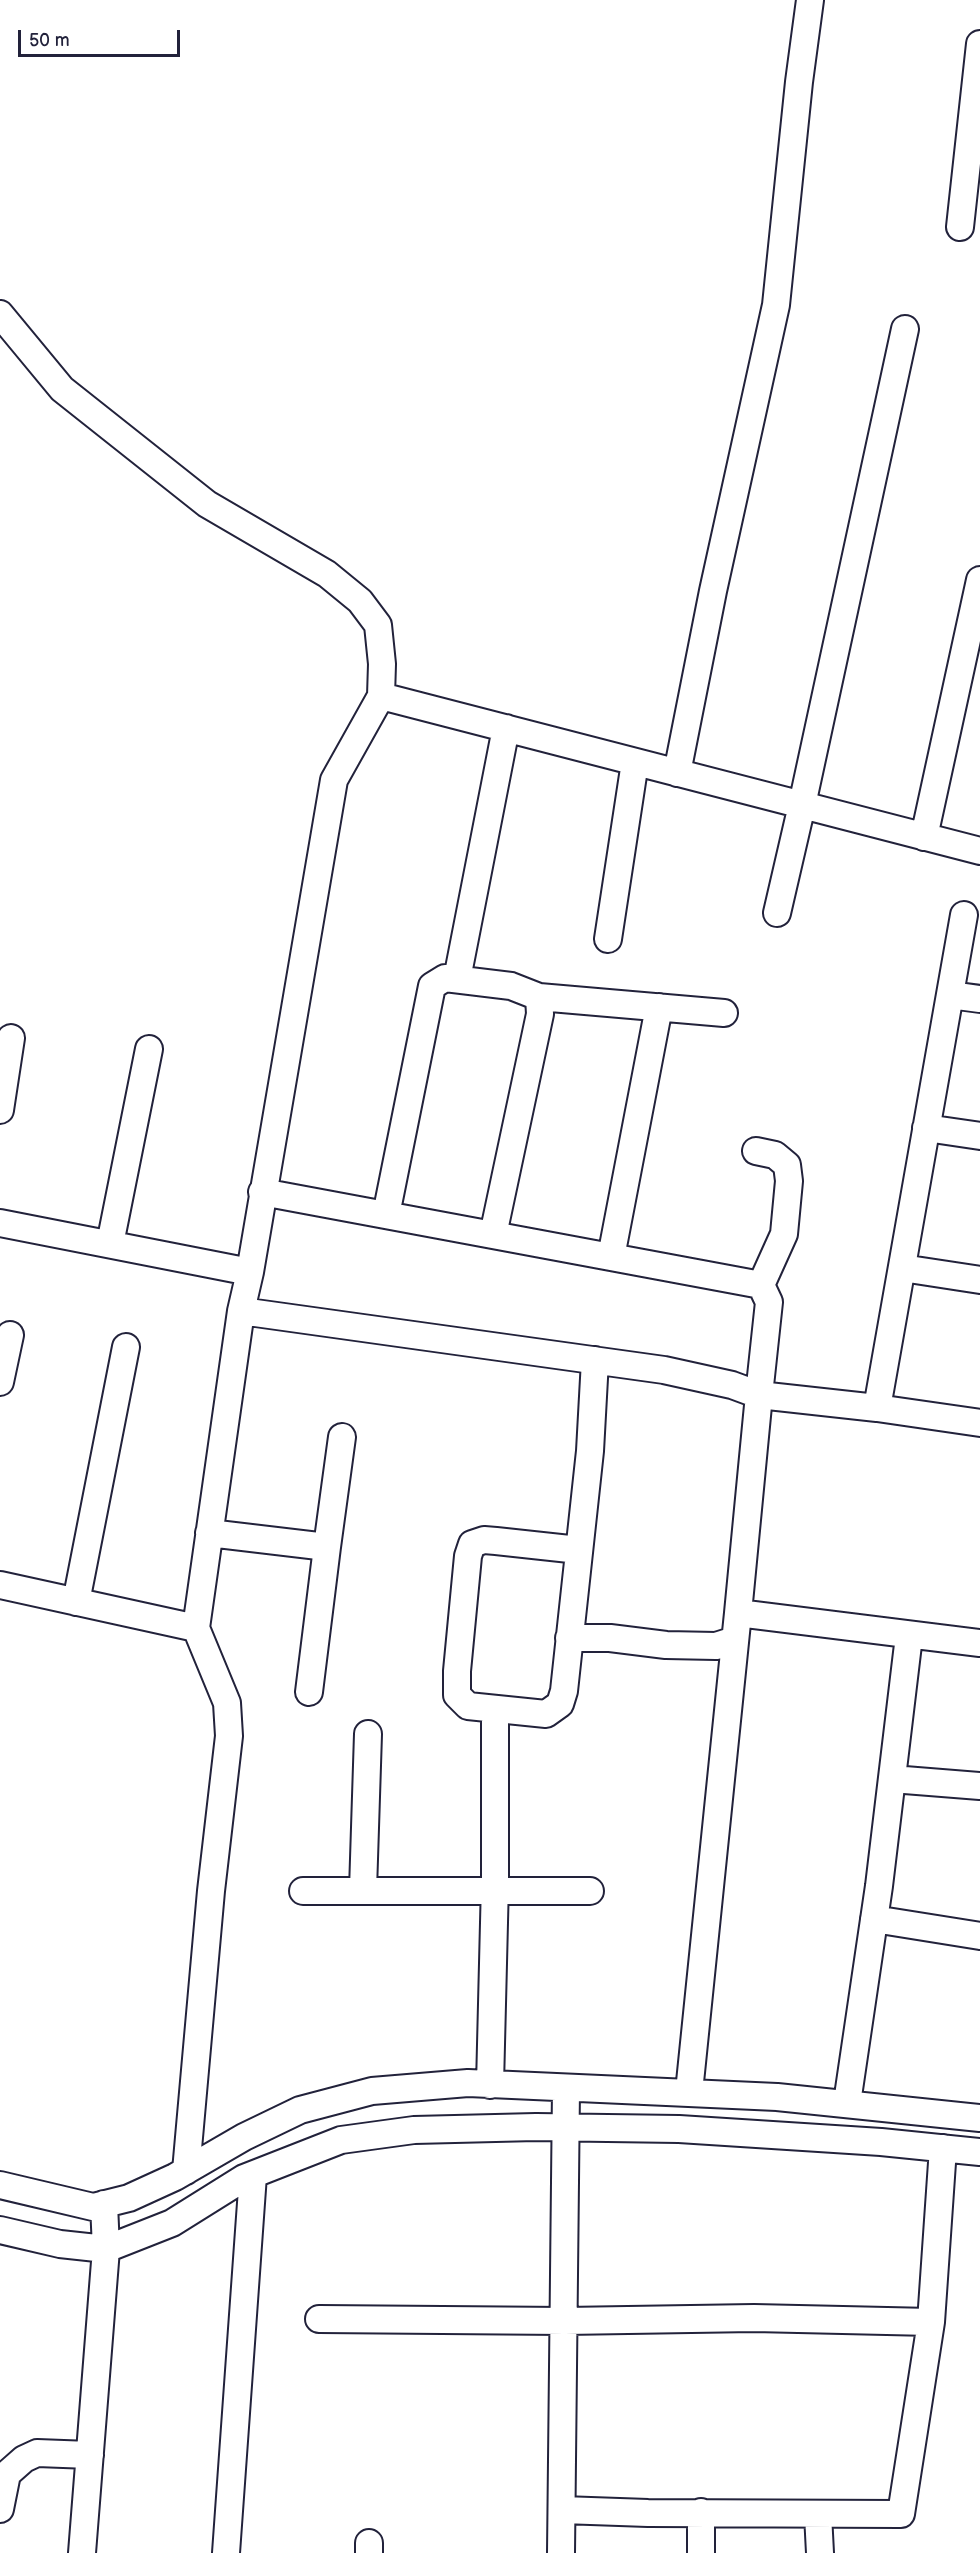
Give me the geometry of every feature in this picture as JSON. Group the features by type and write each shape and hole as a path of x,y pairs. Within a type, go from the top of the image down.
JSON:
{"street":[{"path":"677,773 713,591 776,305 799,82 810,0"},
{"path":"960,227 980,44"},
{"path":"0,314 62,389 207,504 327,574 360,601 378,625 382,664 381,696 334,780 250,1272 241,1311 196,1628 227,1703 229,1736 211,1891 186,2171"},
{"path":"777,913 904,329"},
{"path":"924,837 980,584"},
{"path":"381,696 980,851"},
{"path":"457,979 506,728"},
{"path":"608,939 635,762"},
{"path":"877,1408 964,915"},
{"path":"386,1215 432,986 446,978 457,979 511,986 539,997 724,1013"},
{"path":"950,995 980,999"},
{"path":"493,1235 540,1014 539,997"},
{"path":"611,1257 659,1007"},
{"path":"0,1110 11,1038"},
{"path":"110,1244 149,1049"},
{"path":"926,1128 980,1136"},
{"path":"689,2092 769,1302 761,1284 784,1234 789,1180 787,1165 775,1155 756,1151"},
{"path":"262,1192 761,1284"},
{"path":"0,1222 250,1272"},
{"path":"902,1268 980,1280"},
{"path":"241,1311 664,1370 732,1385 759,1395 877,1408 980,1423"},
{"path":"0,1382 10,1335"},
{"path":"76,1602 126,1347"},
{"path":"579,1550 484,1540 472,1544 469,1548 457,1671 457,1695 468,1706 546,1714 560,1704 564,1691 590,1451 595,1360"},
{"path":"309,1692 342,1437"},
{"path":"209,1533 327,1547"},
{"path":"0,1585 196,1628"},
{"path":"738,1613 980,1643"},
{"path":"847,2103 874,1919 909,1636"},
{"path":"569,1638 610,1638 666,1645 716,1646 735,1640"},
{"path":"490,2085 495,1892 495,1709"},
{"path":"363,1890 368,1734"},
{"path":"892,1779 980,1786"},
{"path":"303,1891 590,1891"},
{"path":"874,1919 980,1936"},
{"path":"0,2185 93,2206 104,2204 129,2198 186,2171 244,2137 300,2110 372,2091 468,2083 566,2089 689,2092 847,2103 980,2118"},
{"path":"561,2553 566,2089"},
{"path":"0,2230 60,2244 106,2249 172,2223 244,2178 341,2140 414,2130 566,2127 679,2129 881,2142 980,2152"},
{"path":"562,2510 901,2514 931,2322 943,2148"},
{"path":"226,2553 253,2175"},
{"path":"82,2553 106,2249 104,2204"},
{"path":"319,2319 565,2321 754,2318 931,2322"},
{"path":"0,2509 7,2474 24,2459 38,2452 90,2455"},
{"path":"701,2512 701,2553"},
{"path":"818,2514 820,2553"}]}
